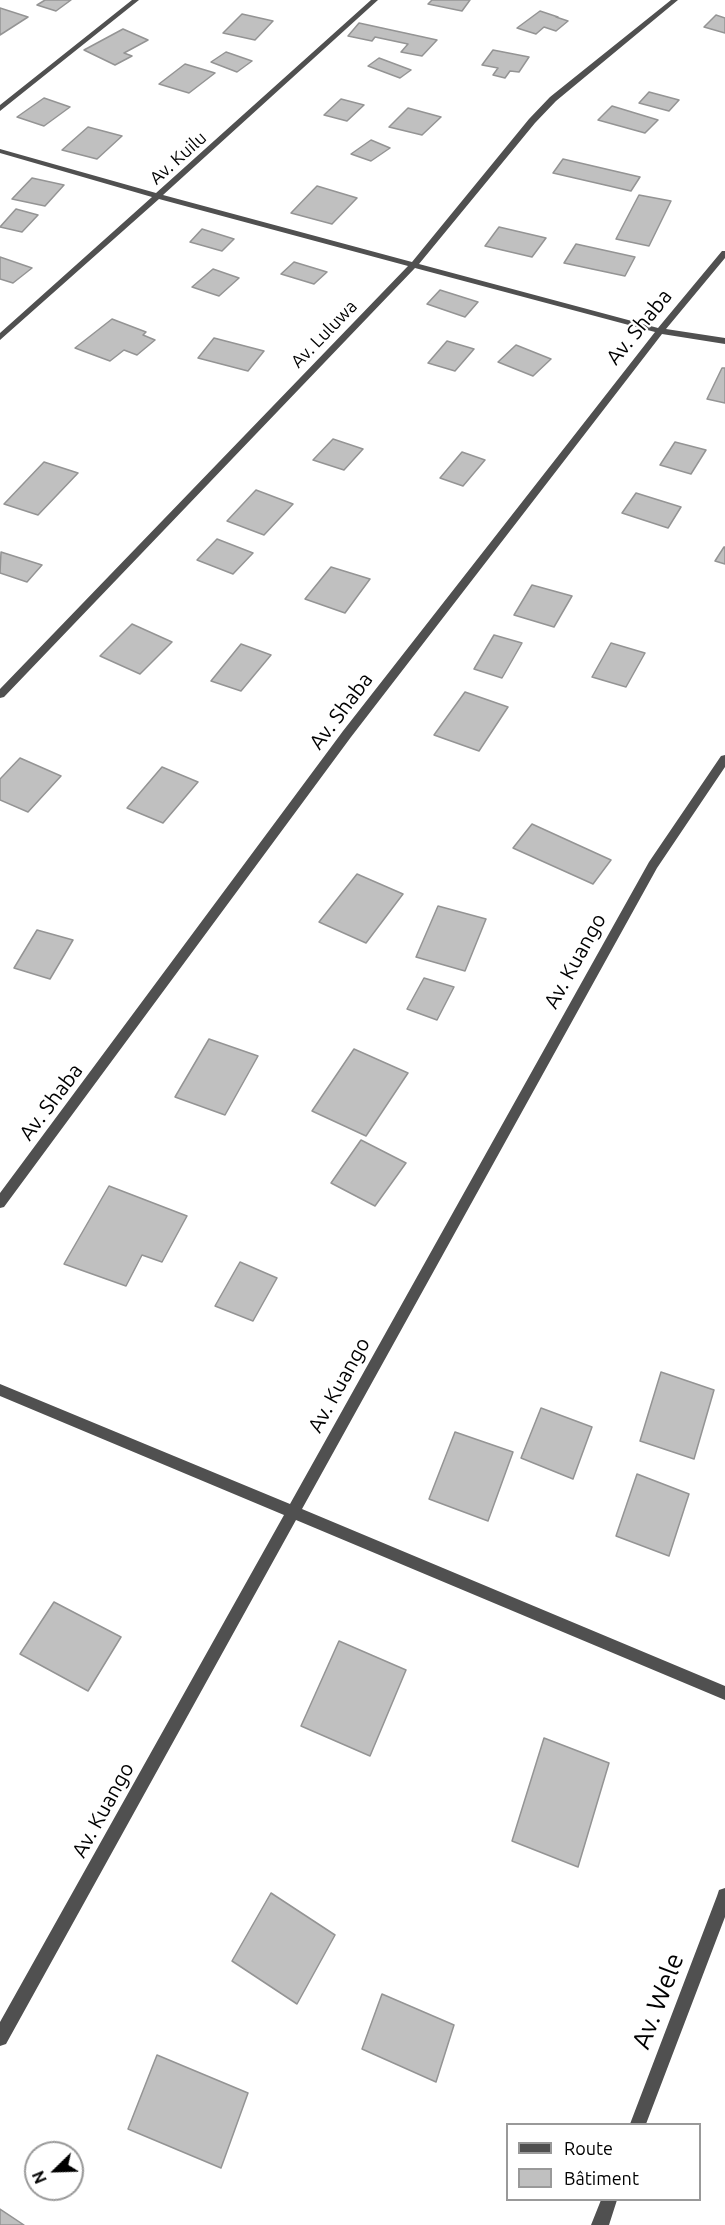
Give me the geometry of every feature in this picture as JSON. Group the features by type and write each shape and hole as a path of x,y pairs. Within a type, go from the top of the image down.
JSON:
{"street":[{"path":"0,109 136,0"},
{"name":"Av. Kuilu","path":"0,337 375,0"},
{"name":"Av. Luluwa","path":"0,695 414,264 532,121 553,99 675,0"},
{"path":"0,150 158,196 660,331 725,341"},
{"name":"Av. Shaba","path":"0,1203 347,734 660,331 725,253"},
{"name":"Av. Kuango","path":"0,2038 652,865 725,759"},
{"path":"0,1390 725,1693"},
{"name":"Av. Wele","path":"638,2123 725,1896"},
{"path":"600,2225 608,2201"}],"building":[{"path":"45,0 71,0 56,11 37,5"},
{"path":"432,0 470,0 462,11 428,4"},
{"path":"0,8 28,17 0,35"},
{"path":"540,11 568,21 556,31 544,27 536,34 517,28"},
{"path":"242,14 273,21 255,40 223,33"},
{"path":"716,15 725,18 725,33 704,27"},
{"path":"359,23 437,40 422,56 401,52 408,44 375,37 372,41 348,36"},
{"path":"123,29 148,40 124,53 132,56 115,65 84,50"},
{"path":"493,50 529,57 519,72 510,71 505,78 493,75 498,68 482,65"},
{"path":"226,52 252,61 237,72 211,62"},
{"path":"379,58 411,70 400,78 368,66"},
{"path":"185,64 215,73 189,93 159,84"},
{"path":"649,92 679,100 669,111 639,103"},
{"path":"44,98 70,107 44,126 17,117"},
{"path":"341,99 364,105 347,121 324,115"},
{"path":"612,106 658,120 645,133 598,120"},
{"path":"408,108 441,117 422,135 389,127"},
{"path":"88,127 122,136 97,159 62,150"},
{"path":"371,140 390,148 371,161 351,154"},
{"path":"563,159 640,177 631,191 553,173"},
{"path":"32,178 64,185 45,206 12,199"},
{"path":"317,186 357,198 332,224 291,213"},
{"path":"639,195 671,201 649,246 616,239"},
{"path":"16,209 38,215 22,232 0,227"},
{"path":"499,227 546,238 532,257 485,246"},
{"path":"202,229 234,239 222,251 190,242"},
{"path":"576,244 635,257 625,276 564,263"},
{"path":"0,257 32,268 13,283 0,279"},
{"path":"294,262 327,272 314,284 281,274"},
{"path":"213,269 239,278 219,296 192,287"},
{"path":"440,290 478,302 465,317 427,304"},
{"path":"112,319 146,332 143,335 155,340 137,355 124,350 110,361 75,348"},
{"path":"214,338 264,351 248,371 198,358"},
{"path":"447,341 474,349 455,371 428,363"},
{"path":"516,345 551,359 533,376 498,362"},
{"path":"722,368 725,368 725,403 707,399"},
{"path":"333,439 363,449 344,470 313,460"},
{"path":"675,442 706,450 691,474 660,465"},
{"path":"462,452 485,460 463,486 440,478"},
{"path":"44,462 78,473 38,515 4,504"},
{"path":"256,490 293,504 264,535 227,521"},
{"path":"636,493 681,507 668,528 622,513"},
{"path":"217,539 253,553 233,574 197,560"},
{"path":"725,547 725,564 715,561"},
{"path":"1,552 42,565 27,582 0,573"},
{"path":"331,567 370,579 345,613 305,599"},
{"path":"532,585 572,596 554,627 514,615"},
{"path":"132,624 172,642 140,674 100,656"},
{"path":"494,635 522,643 502,678 474,669"},
{"path":"611,643 645,653 626,687 592,677"},
{"path":"241,644 271,655 241,691 211,681"},
{"path":"465,692 508,707 479,751 434,735"},
{"path":"20,758 61,776 28,812 0,800 0,779"},
{"path":"162,767 198,782 163,823 127,808"},
{"path":"532,824 611,860 593,884 513,848"},
{"path":"357,874 403,894 366,943 319,922"},
{"path":"438,906 486,919 465,971 416,957"},
{"path":"37,930 73,940 50,979 14,968"},
{"path":"424,978 454,987 437,1020 407,1009"},
{"path":"209,1039 258,1056 225,1115 175,1097"},
{"path":"354,1049 408,1073 366,1136 312,1111"},
{"path":"361,1140 406,1163 375,1206 331,1183"},
{"path":"109,1186 187,1216 162,1262 142,1255 126,1286 64,1264"},
{"path":"240,1262 277,1278 253,1321 215,1306"},
{"path":"661,1372 714,1390 694,1459 640,1441"},
{"path":"541,1408 592,1427 573,1479 521,1458"},
{"path":"455,1432 513,1452 488,1521 429,1499"},
{"path":"637,1474 689,1494 669,1556 616,1536"},
{"path":"54,1602 121,1637 88,1691 20,1654"},
{"path":"339,1641 406,1670 370,1756 301,1726"},
{"path":"544,1738 609,1763 578,1867 512,1841"},
{"path":"271,1893 335,1935 297,2004 232,1961"},
{"path":"382,1994 454,2025 436,2082 362,2049"},
{"path":"157,2055 248,2093 221,2168 128,2129"},
{"path":"0,2209 24,2225 0,2225"}]}
